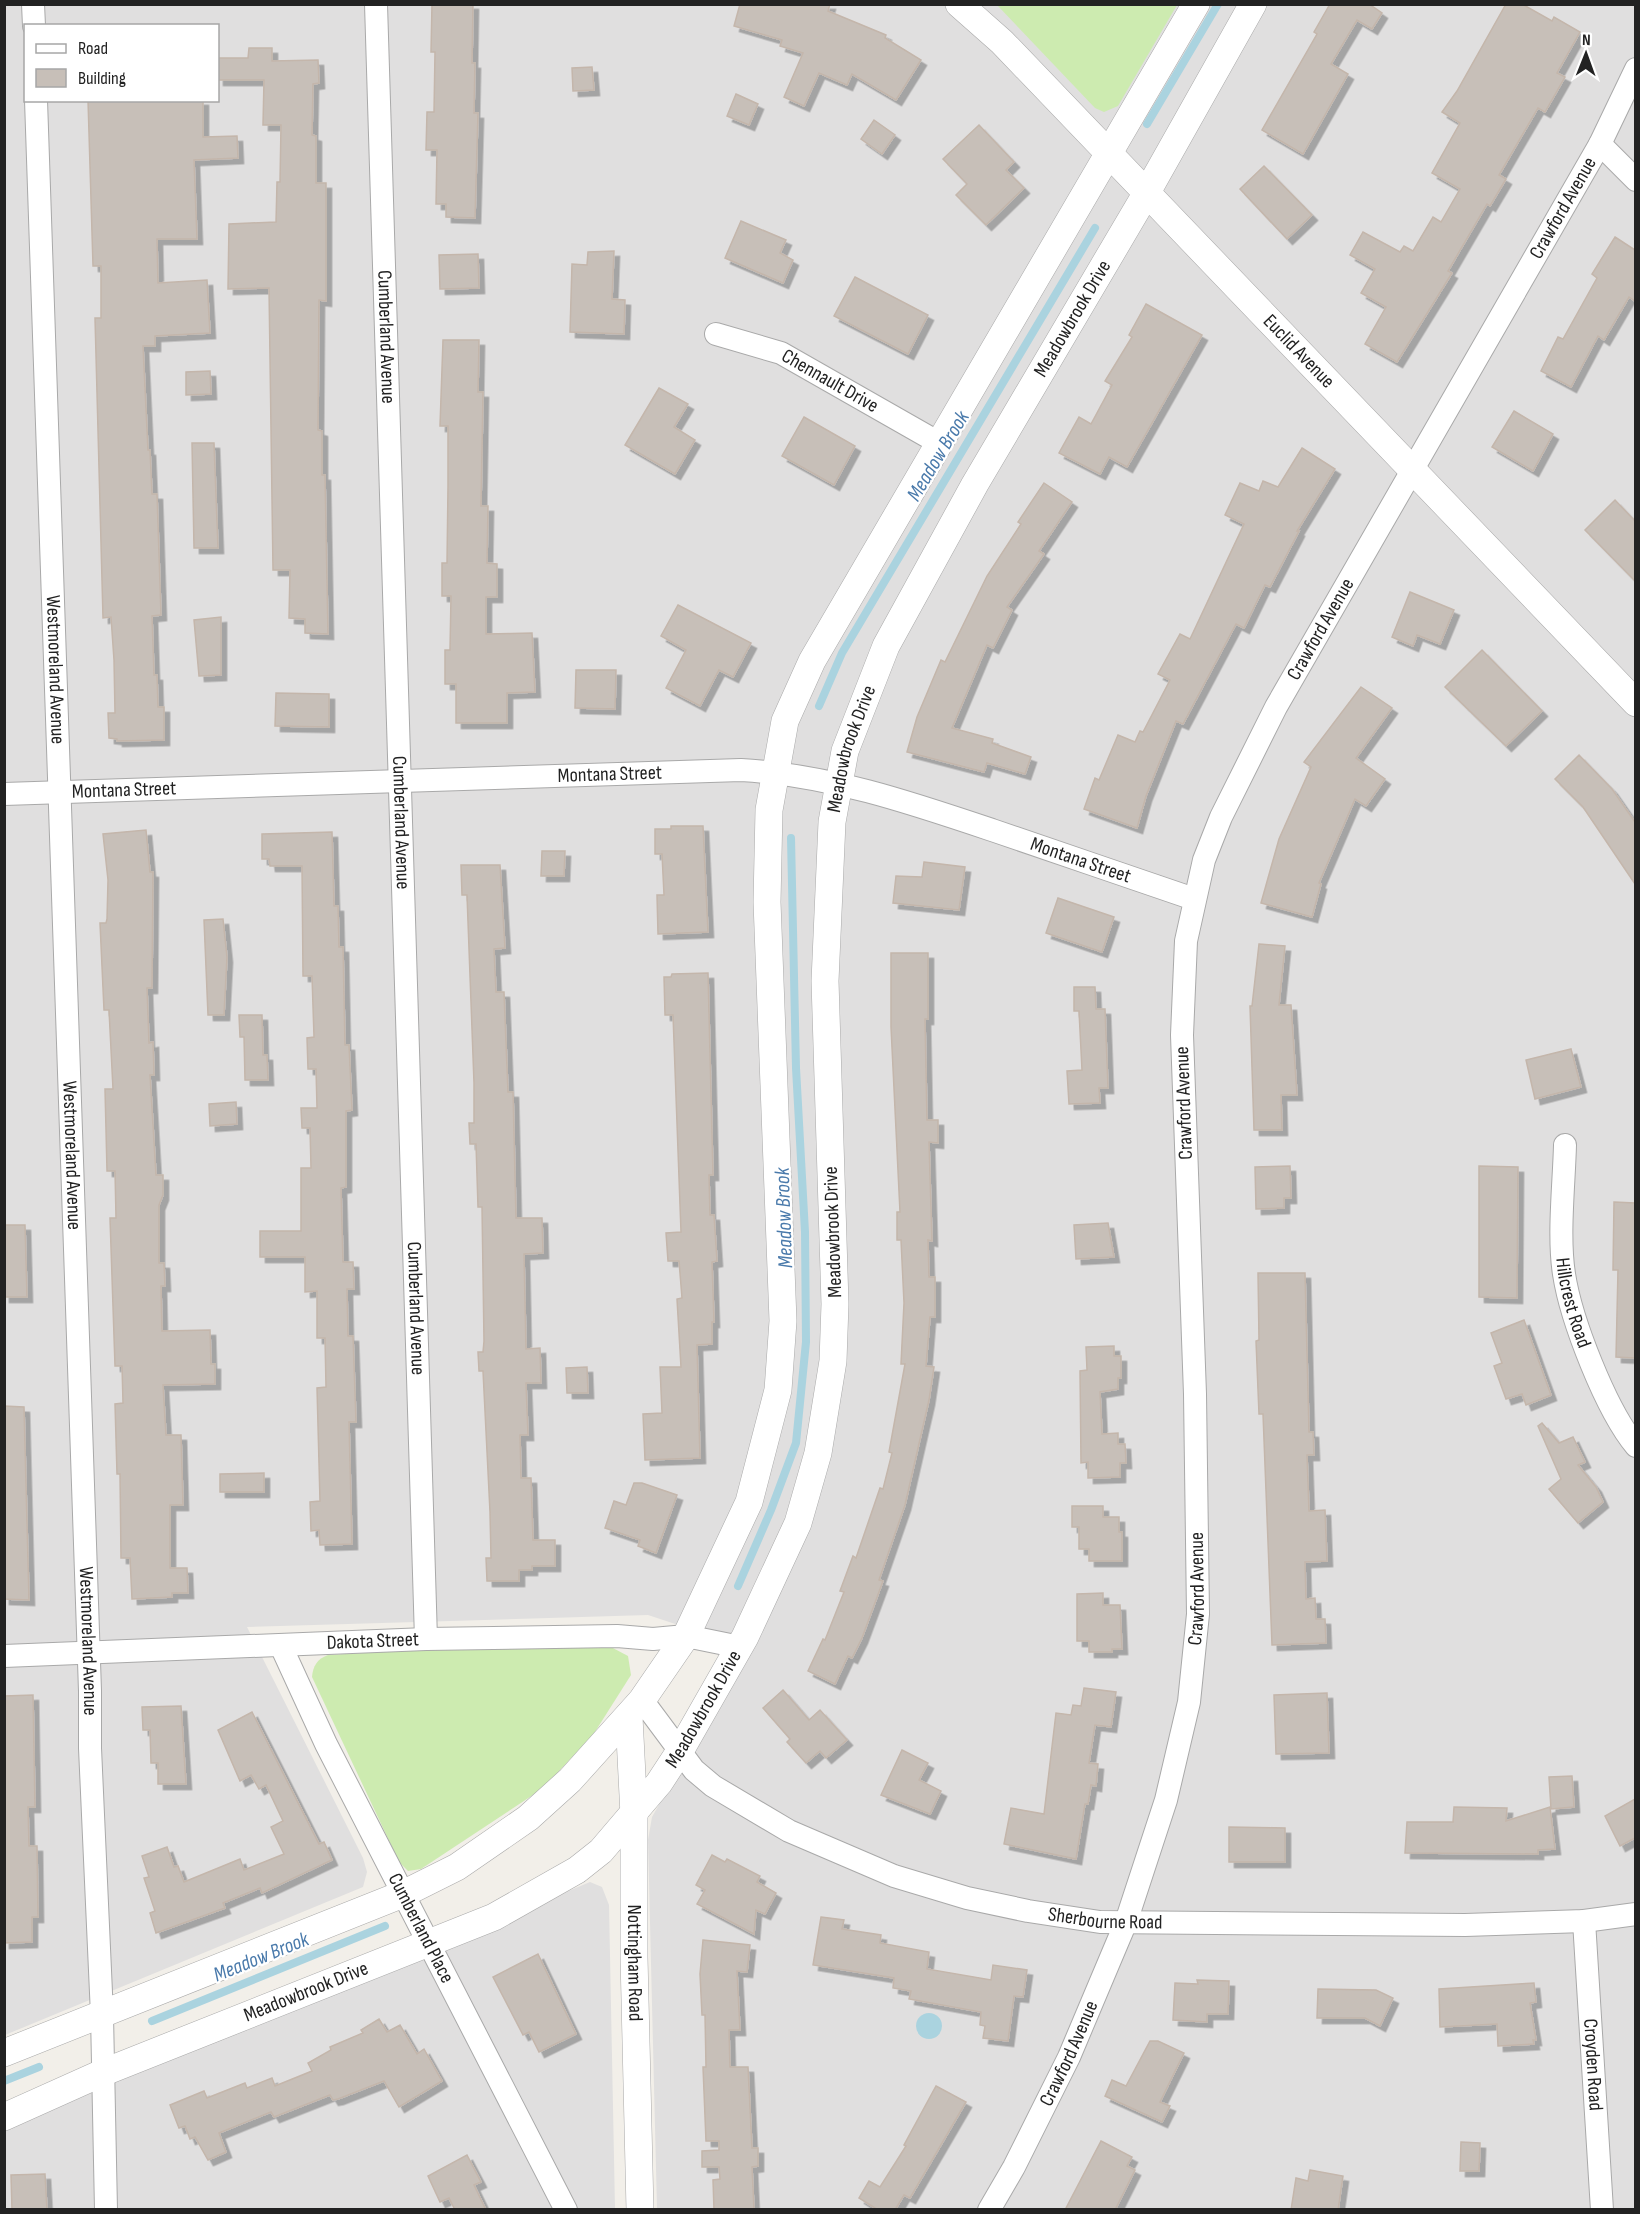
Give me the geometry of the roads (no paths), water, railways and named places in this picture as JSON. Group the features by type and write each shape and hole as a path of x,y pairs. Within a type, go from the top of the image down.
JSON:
{"street":[{"path":"33,4 34,24"},
{"name":"Cumberland Avenue","path":"376,4 426,1639"},
{"name":"Euclid Avenue","path":"959,4 1002,42 1635,703"},
{"path":"4,2053 403,1894 457,1867 528,1818 570,1780 636,1708 686,1636 749,1502 778,1390 783,1321 767,902 769,810 784,722 812,661 1196,4"},
{"name":"Meadowbrook Drive","path":"4,2117 102,2073 494,1917 577,1870 601,1851 634,1815 680,1751 740,1647 798,1523 818,1453 833,1361 835,1304 825,981 828,864 832,822 845,751 886,646 975,484 1146,194 1253,4"},
{"name":"Crawford Avenue","path":"989,2210 1014,2167 1069,2057 1126,1922 1166,1800 1190,1702 1198,1614 1196,1394 1182,1035 1186,941 1204,860 1221,818 1276,707 1600,144 1635,69"},
{"name":"Westmoreland Avenue","path":"36,102 47,484 60,792 89,1652 90,1748 102,2015 106,2210"},
{"path":"1600,144 1635,180"},
{"name":"Chennault Drive","path":"716,334 781,353 939,443"},
{"name":"Montana Street","path":"4,794 400,779 741,770 774,772 839,783 894,797 1194,899"},
{"name":"Hillcrest Road","path":"1565,1145 1563,1272 1570,1301 1605,1397 1623,1431 1635,1446"},
{"name":"Dakota Street","path":"4,1656 426,1639 617,1636 653,1639 686,1636 740,1647"},
{"name":"Cumberland Place","path":"281,1646 326,1744 566,2210"},
{"name":"Sherbourne Road","path":"636,1708 680,1751 694,1770 713,1786 780,1825 894,1876 967,1898 1028,1911 1100,1922 1465,1925 1584,1921 1635,1914"},
{"name":"Nottingham Road","path":"636,1708 634,1957 640,2210"},
{"name":"Croyden Road","path":"1584,1921 1602,2210"}],"water":[{"path":"929,2013 938,2017 942,2026 938,2035 929,2039 920,2035 916,2026 920,2017"}],"waterway":[{"name":"Meadow Brook","path":"1147,124 1218,4"},
{"name":"Meadow Brook","path":"819,706 842,653 1095,228"},
{"name":"Meadow Brook","path":"738,1586 771,1510 796,1443 806,1342 805,1232 796,1068 791,838"},
{"name":"Meadow Brook","path":"152,2021 385,1926"},
{"name":"Meadow Brook","path":"4,2081 39,2067"}]}
